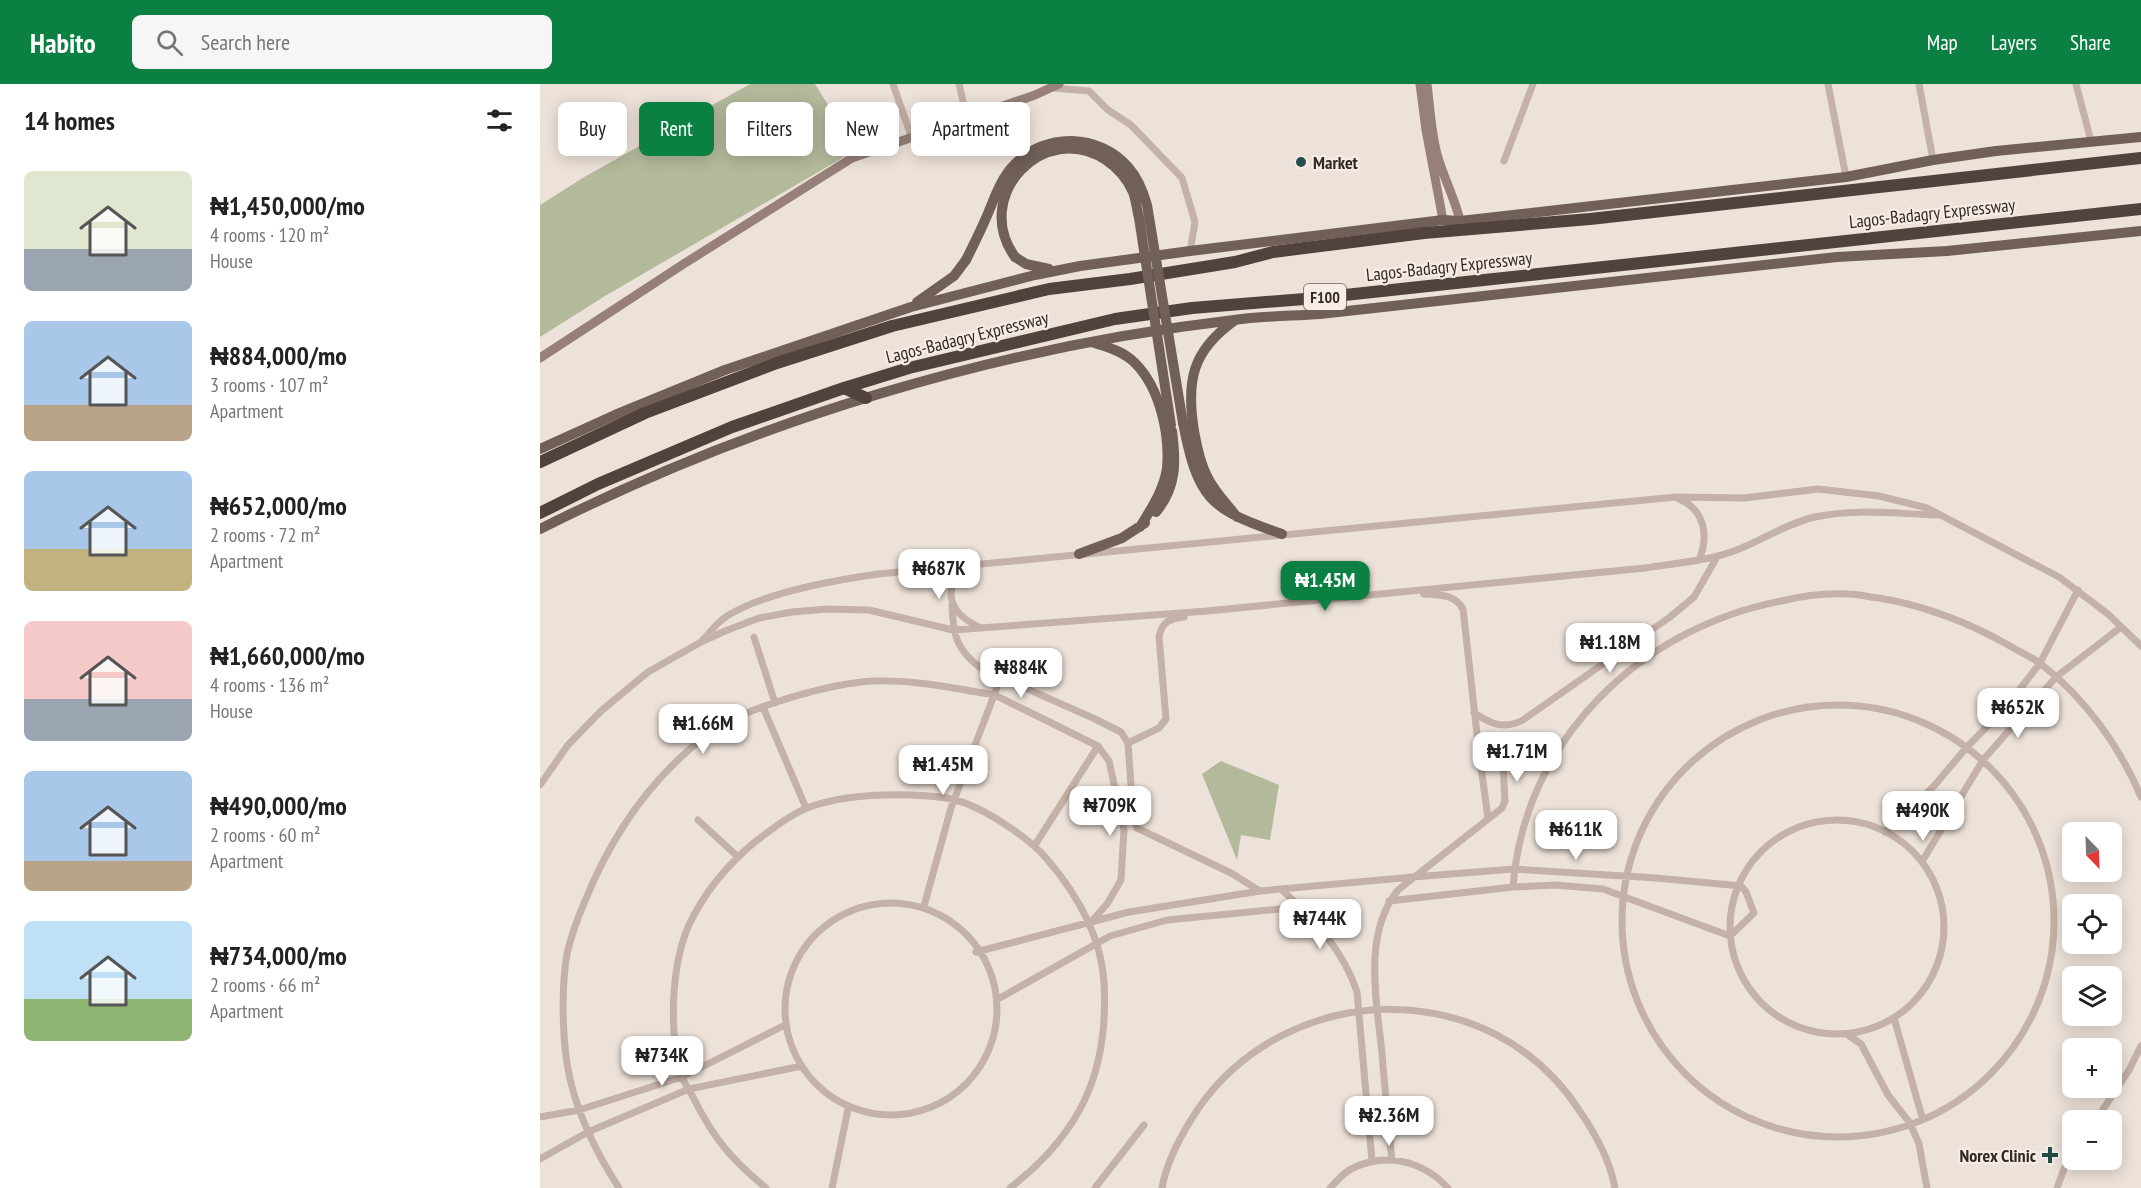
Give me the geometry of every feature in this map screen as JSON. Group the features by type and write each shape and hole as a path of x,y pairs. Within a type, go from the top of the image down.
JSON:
{"highway":[{"name":"Lagos-Badagry Expressway","path":"540,462 645,413 777,363 892,326 1049,289 1235,262 1273,252 1424,233 1601,218 2141,158"},
{"name":"Lagos-Badagry Expressway","path":"540,513 598,484 732,427 844,388 909,368 1115,319 1192,308 1317,298 2141,209"},
{"path":"844,388 866,398"}],"main road":[{"path":"1420,84 1443,220"},
{"path":"1427,84 1437,153 1460,221"},
{"path":"1012,102 1056,86"},
{"path":"540,358 852,158 911,136"},
{"path":"540,449 615,415 726,370 911,307 1059,270 1190,250 1443,220 1460,221 1846,177 1932,160 2141,137"},
{"path":"911,307 954,276 966,260 1001,182 1014,164 1030,152 1053,142 1085,141 1096,145 1120,160 1136,177 1147,205 1183,423 1190,457 1199,482 1214,501 1237,517 1282,534"},
{"path":"1059,270 1026,264 1015,257 1006,242 1002,229 1001,210 1009,186 1022,168 1031,161 1055,150 1083,150 1104,159 1122,174 1133,192 1175,453 1173,484 1162,506 1140,527 1122,538 1079,554"},
{"name":"Lagos-Badagry Expressway","path":"540,530 602,498 741,440 949,372 1089,342 1236,320 1320,314 1837,257 1947,251 2141,231"},
{"path":"1236,320 1214,336 1200,356 1194,368 1190,394 1196,441 1203,468 1213,487 1237,517"},
{"path":"1089,342 1116,350 1134,362 1148,381 1162,416 1167,469 1157,500 1140,527"}],"street":[{"path":"893,84 911,136"},
{"path":"960,84 964,102"},
{"path":"1504,161 1533,84"},
{"path":"1828,84 1846,177"},
{"path":"1919,84 1932,160"},
{"path":"2076,84 2091,141"},
{"path":"1056,86 1089,91 1108,110 1131,125 1182,178 1195,222 1190,250"},
{"path":"701,642 726,616 780,595 848,578 1676,497 1744,498 1818,489 1904,501 1943,516 2059,577 2108,614 2141,646"},
{"path":"1676,497 1691,506 1703,525 1705,541 1699,560"},
{"path":"540,785 568,745 601,711 648,672 701,642 759,618 826,609 869,610 953,630 1207,611 1635,569 1699,560 1739,549 1813,517 1860,512 1943,516"},
{"path":"1474,713 1497,725 1509,726 1523,720 1694,597 1717,556"},
{"path":"972,565 956,578 951,593 953,630 960,646 973,662 982,669 1121,732 1128,743 1133,813 1137,828 1231,873 1260,891"},
{"path":"1885,832 1934,786 1966,748 2007,706 2040,663 2078,590"},
{"path":"1409,592 1449,597 1460,603 1463,609 1488,818"},
{"path":"1513,887 1514,869 1525,827 1540,786 1559,749 1585,713 1619,678 1661,646 1704,624 1748,607 1799,597 1848,594 1907,603 1961,620 2040,663 2100,725 2130,770 2141,797"},
{"path":"952,605 962,617 980,627"},
{"path":"1128,743 1159,728 1166,720 1159,637 1161,628 1169,620 1207,611"},
{"path":"1923,860 1983,760 2056,677 2121,627"},
{"path":"754,637 775,703"},
{"path":"924,906 955,800 1001,677"},
{"path":"619,1188 588,1132 569,1076 564,1035 566,975 570,944 595,875 618,833 644,796 675,761 713,730 763,707 820,689 874,681 929,684 994,695 1098,746 1109,760 1124,830 1121,880 1103,909 1089,924"},
{"path":"1832,705 1875,707 1903,714 1951,735 1983,760 2026,812 2050,876 2057,922 2053,960 2041,1003 2022,1040 1990,1075 1960,1101 1910,1123 1882,1126 1846,1137 1810,1136 1776,1129 1744,1118 1719,1104 1673,1064 1644,1021 1624,962 1623,897 1625,876 1636,841 1646,820 1657,801 1689,763 1719,741 1768,717 1810,707 1832,705"},
{"path":"763,707 806,808"},
{"path":"1392,1160 1374,974 1375,955 1383,915 1389,901 1398,890 1502,808 1505,801 1502,742 1497,741 1479,752"},
{"path":"1035,845 1098,746"},
{"path":"766,1188 732,1158 708,1128 682,1077 676,1047 673,1012 676,978 688,928 715,883 738,857 769,831 806,808 879,794 955,800 992,817 1035,845 1058,872 1077,902 1097,945 1104,977 1106,1017 1100,1057 1088,1096 1068,1131 1042,1162 1010,1188"},
{"path":"1836,819 1855,821 1885,832 1903,842 1923,860 1938,885 1944,907 1944,938 1934,971 1923,988 1894,1018 1863,1032 1848,1035 1819,1032 1791,1024 1760,1003 1745,982 1734,959 1730,936 1731,910 1744,873 1756,857 1773,841 1794,829 1815,822 1836,819"},
{"path":"698,820 738,857"},
{"path":"976,952 1129,912 1260,891 1514,869 1741,886 1746,892 1754,913 1730,936"},
{"path":"1389,901 1513,887 1555,885 1603,889 1730,936"},
{"path":"1282,890 1301,907 1332,945 1348,971 1357,992 1372,1161"},
{"path":"881,902 904,902 924,906 952,920 976,952 998,999 996,1030 986,1060 966,1085 958,1091 941,1103 911,1114 880,1115 848,1109 817,1085 802,1066 784,1025 787,982 806,943 820,928 839,915 881,902"},
{"path":"998,999 1110,936 1167,920 1301,907"},
{"path":"1161,1188 1173,1153 1194,1115 1213,1089 1238,1064 1265,1044 1297,1027 1377,1008 1421,1010 1458,1018 1488,1030 1522,1049 1571,1097 1597,1136 1615,1188"},
{"path":"1894,1018 1922,1117"},
{"path":"540,1118 579,1110 682,1077 784,1025"},
{"path":"1848,1035 1861,1044 1888,1095 1910,1123 1919,1144 1927,1188"},
{"path":"2102,1110 2141,1046"},
{"path":"540,1159 588,1132 689,1089 802,1066"},
{"path":"832,1188 848,1109"},
{"path":"1095,1188 1144,1125"},
{"path":"1330,1188 1348,1170 1372,1161 1392,1160 1411,1163 1428,1170 1448,1188"},
{"path":"2057,1188 2064,1170"}],"green space":[{"path":"750,84 815,84 826,102 825,156 846,156 605,296 540,337 540,205 586,176 622,156 627,156 627,153 639,146 639,156 714,156 714,104"},
{"path":"1221,761 1279,785 1270,840 1241,835 1237,860 1202,774"}],"place":[{"name":"Market","path":"1301,162"},
{"name":"Norex Clinic","path":"2050,1155"}]}
